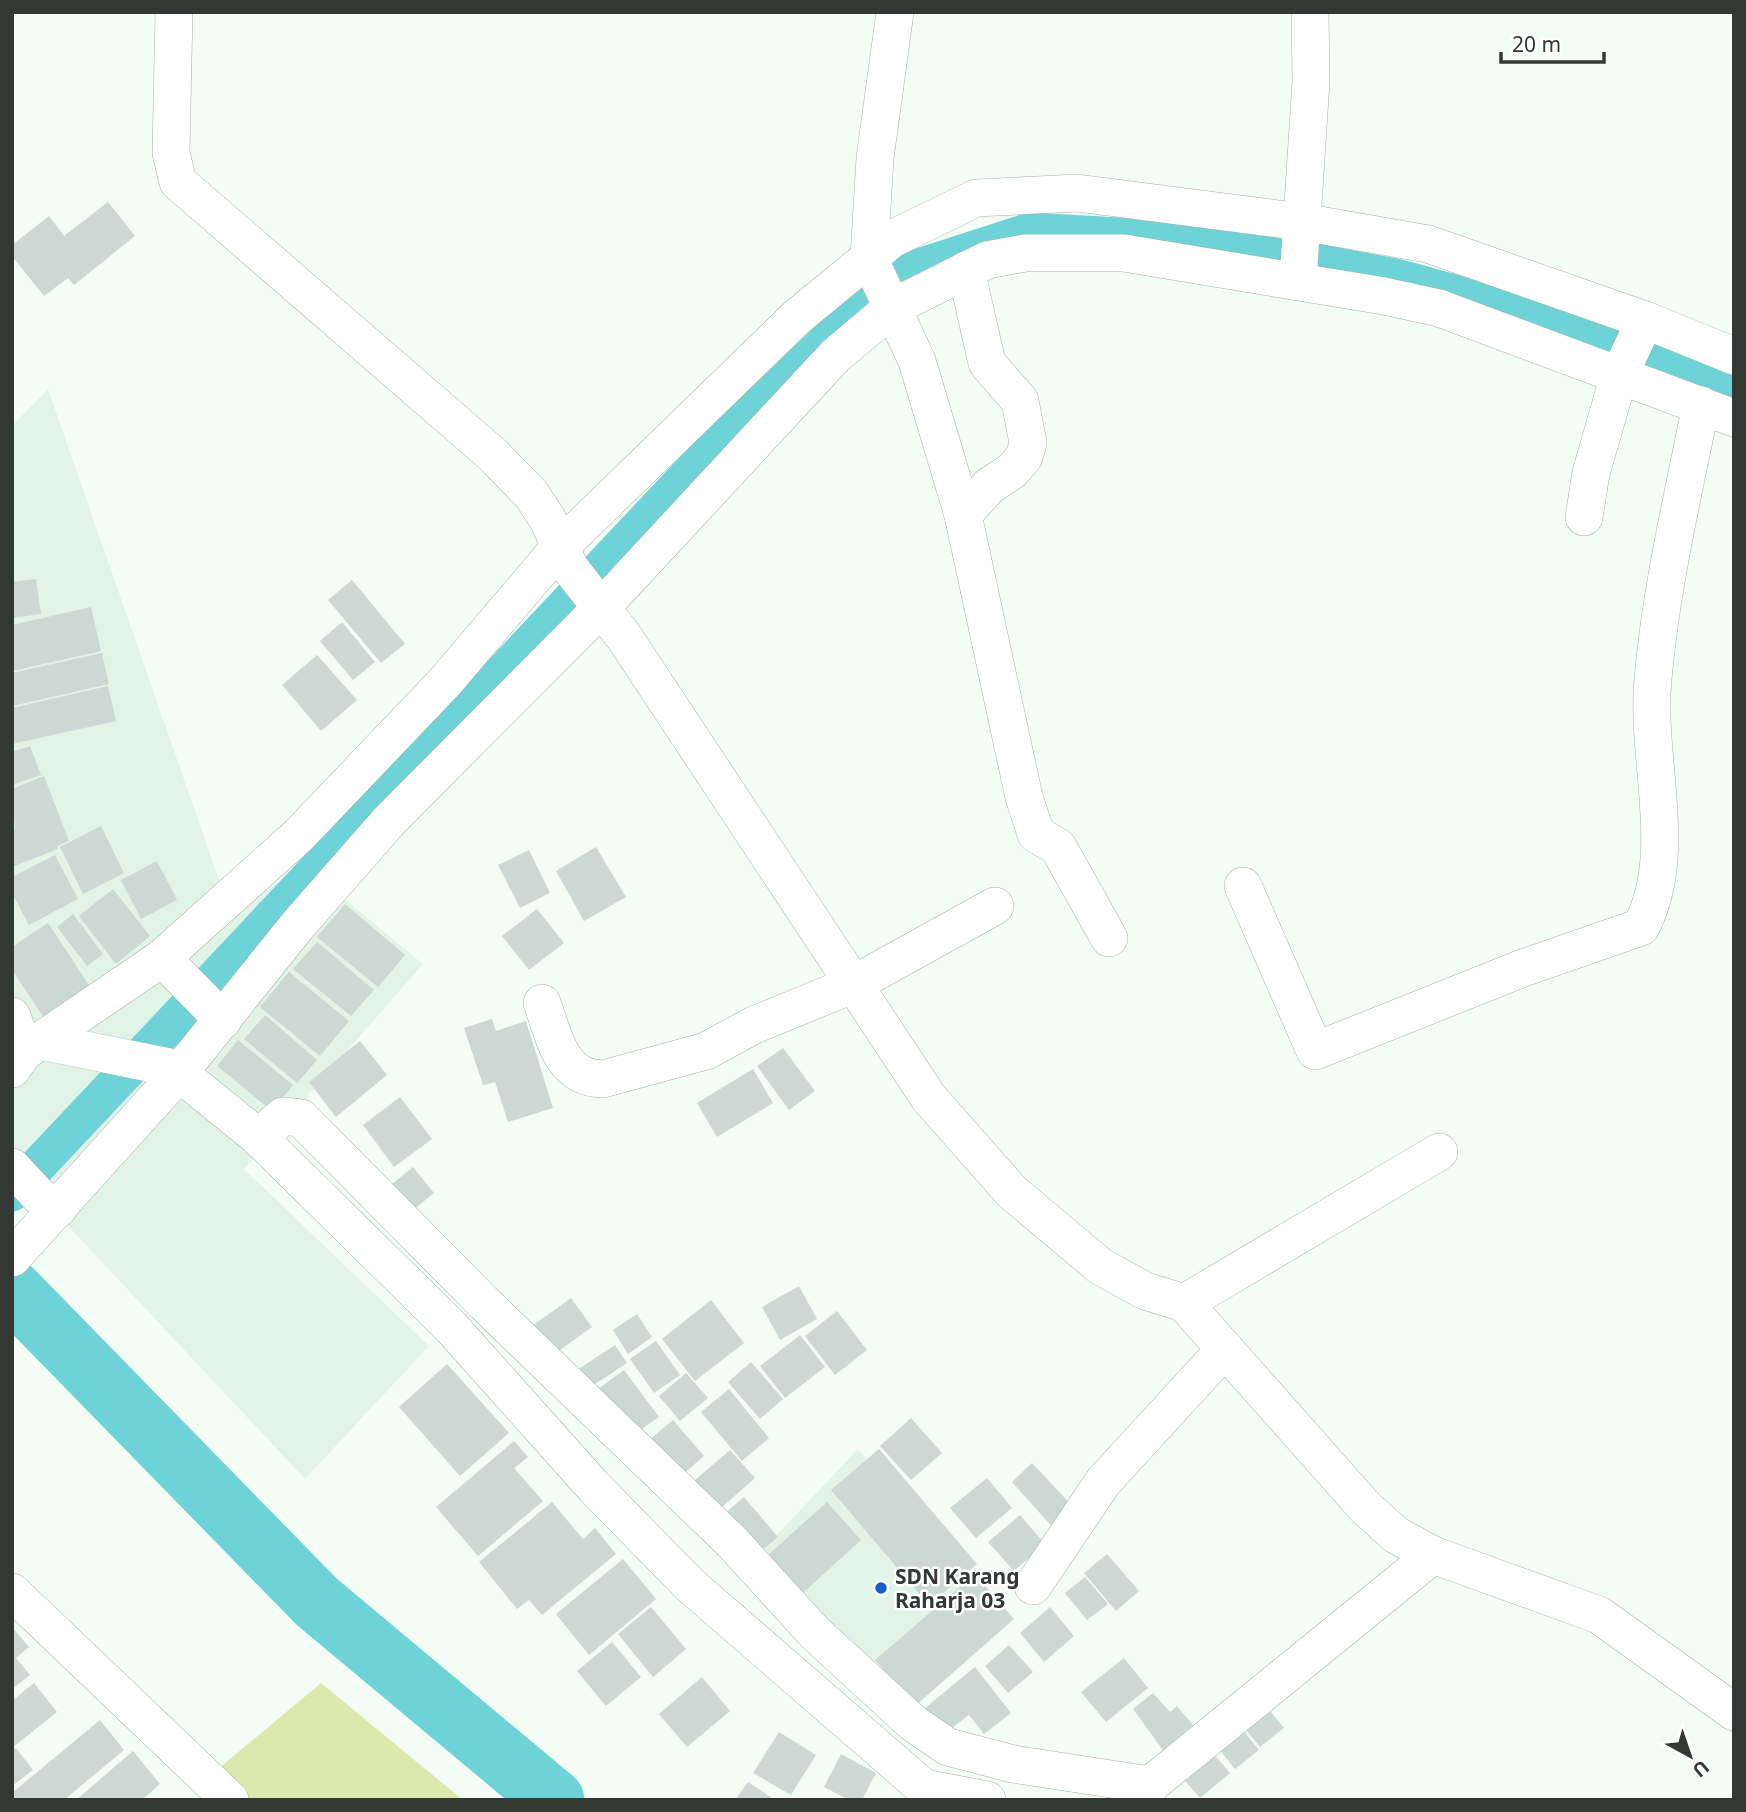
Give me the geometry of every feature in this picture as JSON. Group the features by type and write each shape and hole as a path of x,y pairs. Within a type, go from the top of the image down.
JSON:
{"street":[{"path":"174,12 171,153 178,182 492,454 531,494 547,518 565,558 929,1098 1012,1192 1100,1266 1145,1291 1184,1303 1365,1507 1396,1535 1433,1555 1600,1615 1734,1712"},
{"path":"895,12 875,158 881,284 917,361 963,515 1024,797 1036,834 1058,847 1109,938"},
{"path":"1300,250 1311,81 1310,12"},
{"path":"12,1258 47,1210 174,1070 388,821 835,356 881,284 892,239 975,198 1028,193 1077,193 1300,250 1439,308 1632,346 1734,356"},
{"path":"26,1054 169,962 298,836 796,317 881,284 965,270 987,260 1025,253 1300,250 1428,244 1632,346 1717,412 1664,592 1652,682 1659,847 1652,906 1641,927 1523,968 1315,1051 1243,886"},
{"path":"963,515 989,486 1012,471 1024,457 1028,443 1020,401 987,363 965,270"},
{"path":"1584,516 1591,473 1632,346"},
{"path":"542,1003 562,1058 574,1070 594,1079 603,1079 706,1051 754,1025 852,985 995,906"},
{"path":"169,962 219,1016"},
{"path":"12,1016 26,1054"},
{"path":"26,1054 83,1049 174,1070 270,1127 466,1315 797,1649 898,1739 924,1788 1004,1785 1147,1794 1433,1555"},
{"path":"1184,1303 1439,1152"},
{"path":"12,1167 47,1210"},
{"path":"466,1315 797,1649"},
{"path":"1034,1586 1104,1482 1225,1349"},
{"path":"12,1592 230,1800"},
{"path":"898,1739 948,1746 1004,1785"}],"shaded area":[{"path":"48,389 232,917 302,864 423,964 244,1169 429,1346 305,1479 12,1166 12,426"},
{"name":"SDN Karang Raharja 03","path":"858,1449 1006,1614 904,1707 750,1563"}],"green space":[{"path":"321,1683 463,1800 244,1800 218,1769"}],"building":[{"path":"108,202 135,236 74,285 68,278 44,296 12,256 12,245 49,216 64,236"},
{"path":"36,579 41,614 12,618 12,582"},
{"path":"352,580 405,644 381,663 328,600"},
{"path":"91,607 101,651 12,671 12,625"},
{"path":"342,622 375,662 353,680 320,641"},
{"path":"102,653 109,684 12,706 12,673"},
{"path":"317,655 357,700 321,731 282,685"},
{"path":"108,686 116,721 12,744 12,708"},
{"path":"30,746 41,775 12,785 12,752"},
{"path":"44,776 69,841 57,846 58,849 12,867 12,830 15,829 12,789"},
{"path":"101,826 124,873 83,894 60,847"},
{"path":"596,847 626,897 584,921 556,871"},
{"path":"529,850 550,893 520,908 498,865"},
{"path":"55,855 78,899 29,925 12,893 12,877"},
{"path":"157,861 177,900 141,919 121,880"},
{"path":"113,889 150,936 116,964 79,916"},
{"path":"345,904 405,955 378,987 317,937"},
{"path":"537,909 564,943 529,970 502,936"},
{"path":"73,914 103,954 87,966 57,927"},
{"path":"48,923 89,985 43,1016 12,970 12,947"},
{"path":"317,942 374,990 351,1016 293,969"},
{"path":"289,972 349,1021 320,1056 260,1007"},
{"path":"265,1015 317,1060 297,1083 244,1039"},
{"path":"492,1019 496,1031 526,1021 553,1108 508,1122 495,1082 483,1085 464,1028"},
{"path":"238,1040 293,1085 272,1111 217,1066"},
{"path":"360,1041 387,1075 336,1117 309,1082"},
{"path":"783,1048 815,1091 789,1110 757,1066"},
{"path":"753,1069 773,1103 717,1137 697,1103"},
{"path":"400,1097 432,1139 394,1167 363,1125"},
{"path":"413,1167 434,1193 408,1214 387,1188"},
{"path":"799,1286 817,1319 780,1340 762,1307"},
{"path":"571,1298 592,1327 553,1355 532,1326"},
{"path":"711,1300 744,1343 695,1381 662,1339"},
{"path":"837,1311 867,1350 835,1375 805,1336"},
{"path":"637,1314 652,1337 628,1354 613,1330"},
{"path":"800,1335 825,1367 785,1398 760,1366"},
{"path":"656,1341 680,1375 654,1393 630,1359"},
{"path":"615,1345 627,1363 583,1392 571,1374"},
{"path":"751,1362 783,1399 760,1419 728,1382"},
{"path":"447,1364 509,1433 460,1476 399,1407"},
{"path":"624,1370 659,1417 632,1436 598,1389"},
{"path":"686,1373 708,1398 680,1421 659,1396"},
{"path":"729,1389 769,1438 742,1461 701,1412"},
{"path":"911,1418 942,1453 911,1480 880,1446"},
{"path":"673,1420 704,1456 675,1481 643,1445"},
{"path":"514,1441 528,1457 514,1468 543,1501 478,1556 436,1507"},
{"path":"879,1449 977,1564 929,1605 831,1490"},
{"path":"730,1450 755,1478 712,1516 687,1487"},
{"path":"1032,1463 1077,1511 1056,1531 1012,1482"},
{"path":"987,1478 1012,1508 976,1538 950,1508"},
{"path":"744,1497 778,1537 752,1559 718,1519"},
{"path":"552,1502 583,1539 595,1528 616,1554 542,1615 529,1600 517,1609 479,1562"},
{"path":"827,1502 861,1540 792,1603 757,1565"},
{"path":"1020,1515 1045,1544 1014,1571 988,1542"},
{"path":"1107,1554 1139,1591 1116,1611 1084,1573"},
{"path":"623,1559 656,1599 589,1655 556,1614"},
{"path":"975,1574 1014,1619 915,1706 875,1660"},
{"path":"1085,1577 1108,1604 1087,1620 1065,1593"},
{"path":"651,1607 686,1649 653,1677 618,1634"},
{"path":"1050,1607 1074,1636 1044,1662 1020,1633"},
{"path":"12,1627 29,1647 16,1658 30,1675 12,1689"},
{"path":"612,1642 641,1677 606,1706 577,1671"},
{"path":"1009,1645 1033,1672 1008,1693 985,1666"},
{"path":"1124,1658 1148,1688 1106,1722 1081,1692"},
{"path":"975,1667 1011,1713 984,1734 969,1715 940,1737 914,1717"},
{"path":"702,1677 730,1711 687,1747 659,1714"},
{"path":"34,1683 57,1712 12,1748 12,1701"},
{"path":"1153,1693 1170,1712 1177,1706 1193,1725 1163,1750 1133,1709"},
{"path":"1260,1699 1284,1728 1260,1747 1236,1718"},
{"path":"100,1720 124,1750 64,1800 12,1800 12,1793"},
{"path":"1235,1720 1259,1750 1235,1769 1211,1739"},
{"path":"779,1732 816,1755 791,1795 753,1773"},
{"path":"1204,1743 1230,1773 1200,1798 1174,1768"},
{"path":"16,1748 33,1770 12,1786 12,1751"},
{"path":"133,1751 160,1784 142,1800 76,1800"},
{"path":"841,1754 876,1773 862,1800 849,1800 824,1787"},
{"path":"748,1782 775,1800 735,1800"}],"waterway":[{"path":"12,1193 707,455 897,274 1030,231 1209,241 1400,278 1574,326 1734,386"},
{"path":"12,1290 317,1602 554,1800"}],"place":[{"name":"SDN Karang Raharja 03","path":"881,1588"}]}
